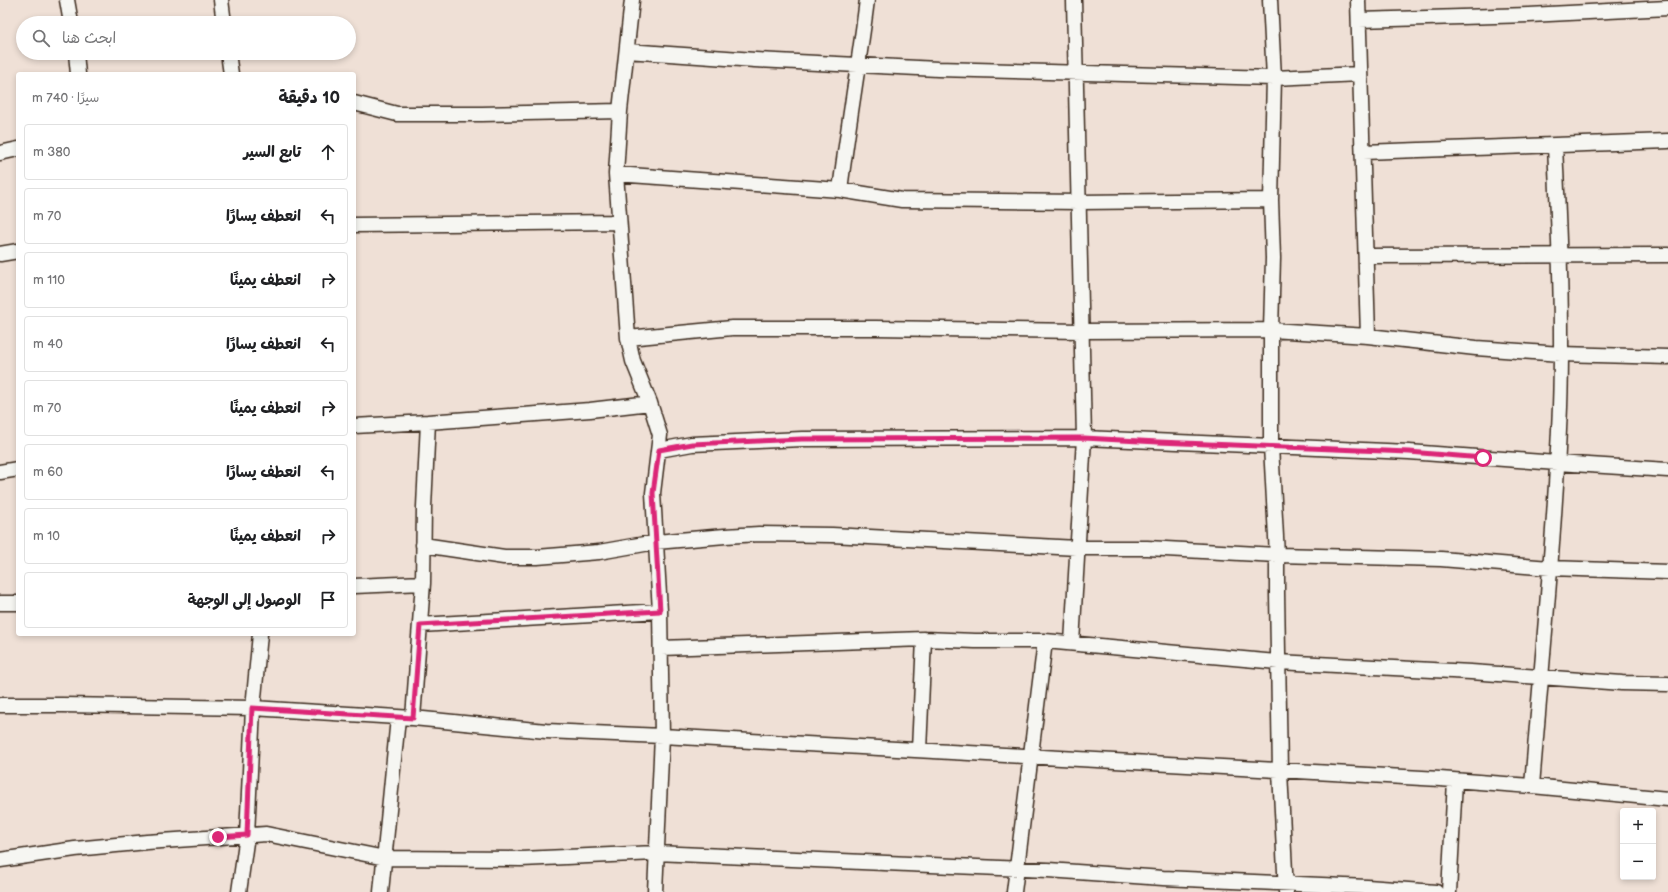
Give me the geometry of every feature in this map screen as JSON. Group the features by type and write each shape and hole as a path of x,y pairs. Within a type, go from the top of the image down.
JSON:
{"street":[{"path":"67,0 70,16"},
{"path":"221,0 223,16"},
{"path":"632,0 620,111 616,174 628,338 633,361 650,403 660,436 653,493 653,518 660,611 662,736 655,892"},
{"path":"840,190 867,0"},
{"path":"1072,643 1076,548 1084,438 1080,202 1074,0"},
{"path":"1270,0 1274,78 1271,200 1273,258 1271,330 1271,446 1277,555 1280,772 1286,888"},
{"path":"1358,0 1363,152 1363,202 1367,256 1368,336"},
{"path":"1359,20 1529,15 1668,8"},
{"path":"627,51 754,60 938,69 1274,78 1360,74"},
{"path":"77,60 78,72"},
{"path":"229,60 231,72"},
{"path":"356,104 397,114 620,111"},
{"path":"1363,152 1668,142"},
{"path":"1532,786 1550,568 1557,463 1561,354 1561,255 1555,146"},
{"path":"0,153 16,149"},
{"path":"616,174 840,190 902,200 1080,202 1271,200"},
{"path":"356,225 619,222"},
{"path":"0,254 16,251"},
{"path":"1367,256 1668,255"},
{"path":"628,338 732,328 876,328 1082,331 1271,330 1368,336 1476,348 1561,354 1668,357"},
{"path":"356,426 590,410 650,403"},
{"path":"413,718 423,583 428,422"},
{"path":"659,450 692,444 802,439 1084,438 1409,452 1668,470"},
{"path":"0,472 16,469"},
{"path":"423,545 504,557 537,557 600,552 656,542 759,534 832,535 1076,548 1147,548 1277,555 1441,559 1550,568 1668,572"},
{"path":"356,586 423,583"},
{"path":"0,603 16,603"},
{"path":"420,625 660,611"},
{"path":"239,892 247,835 252,708 260,636"},
{"path":"661,648 924,639 1045,641 1278,662 1541,676 1622,683 1668,684"},
{"path":"919,750 924,639"},
{"path":"1014,892 1045,641"},
{"path":"0,705 62,704 252,708 413,718 546,731 1032,756 1280,772 1455,781 1532,786 1668,799"},
{"path":"381,892 398,718"},
{"path":"1449,892 1455,781"},
{"path":"0,860 75,849 140,842 266,834 385,858 521,859 656,853 1017,869 1286,888 1436,892"}],"route":[{"path":"218,837 247,835 252,708 413,718 420,625 660,611 653,518 653,493 659,450 692,444 802,439 1084,438 1409,452 1483,458"}]}
